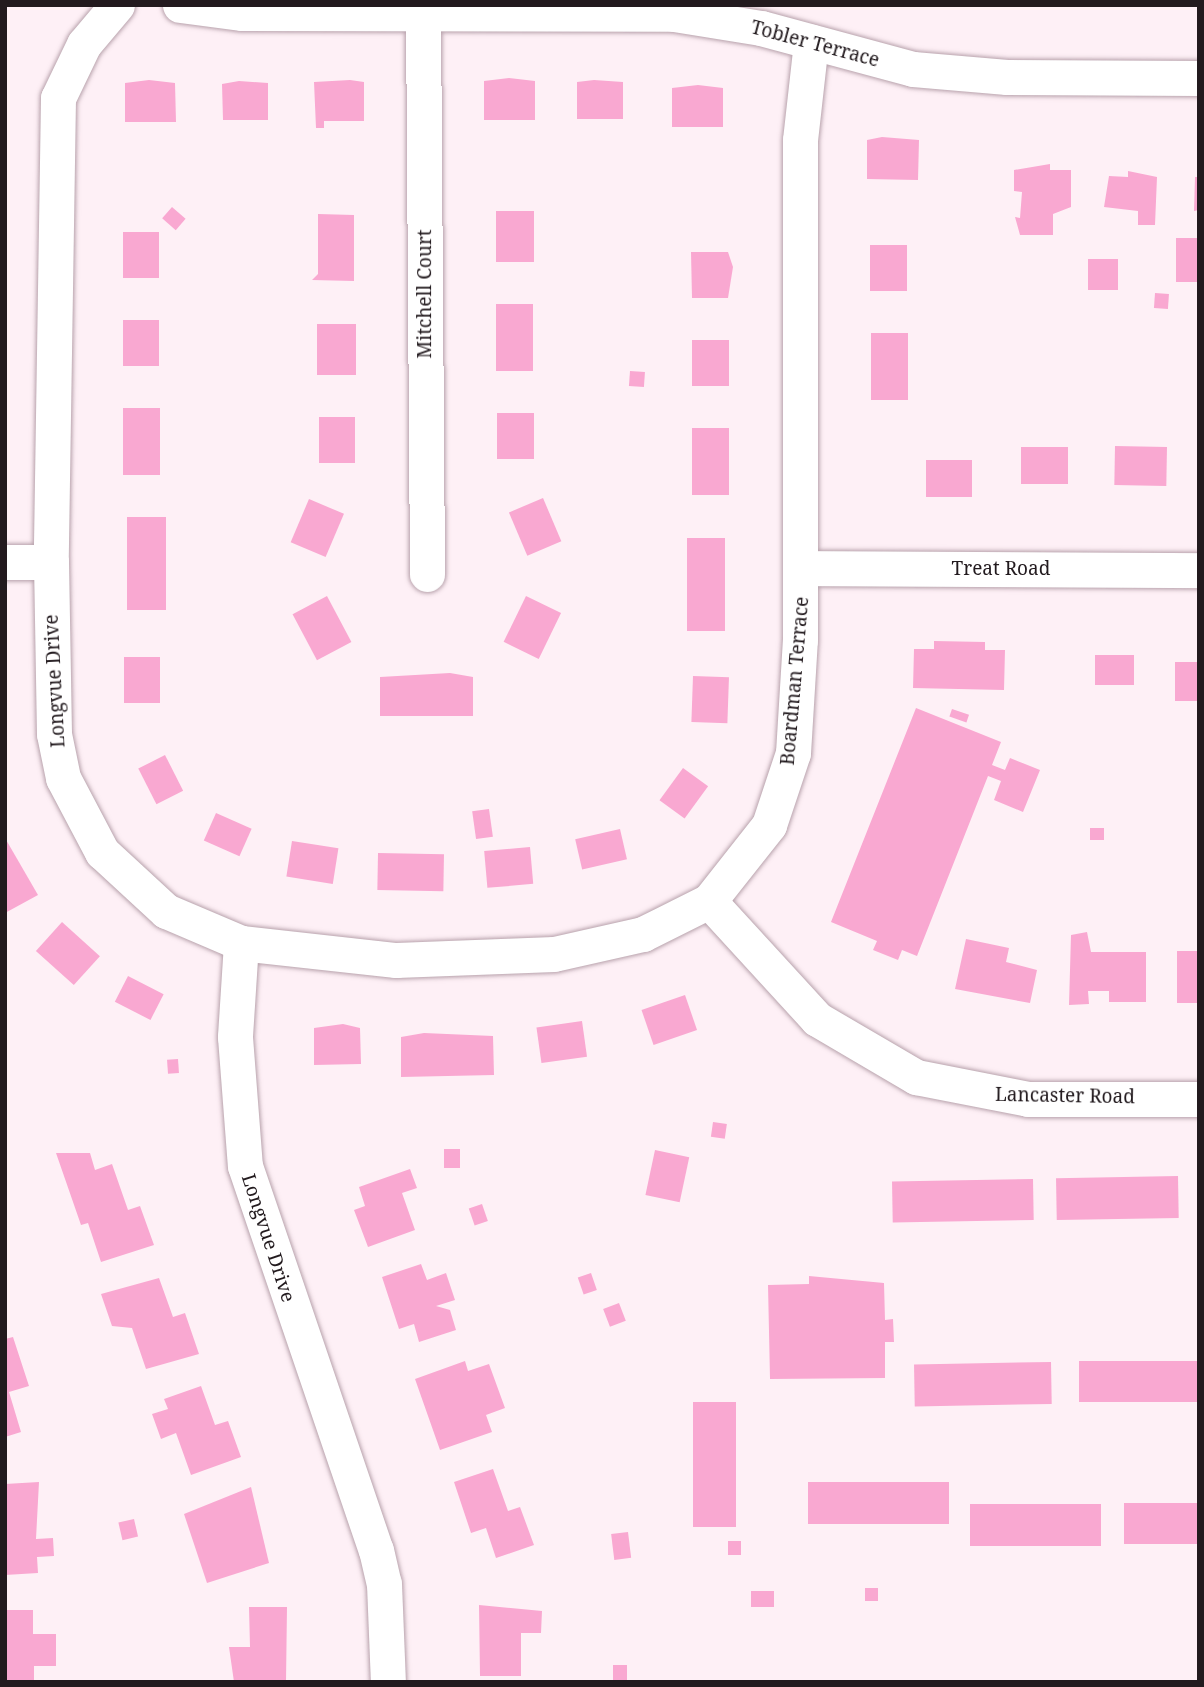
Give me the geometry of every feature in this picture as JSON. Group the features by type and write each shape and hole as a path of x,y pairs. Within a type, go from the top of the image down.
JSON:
{"street":[{"name":"Longvue Drive","path":"117,5 84,44 58,98 51,562 54,734 78,815 131,884 166,911 241,943 235,1037 245,1166 376,1550 386,1606 388,1682"},
{"name":"Tobler Terrace","path":"180,5 242,13 674,14 955,73 1199,78"},
{"name":"Mitchell Court","path":"423,13 427,574"},
{"name":"Boardman Terrace","path":"241,943 396,960 554,954 643,934 709,901 750,857 783,791 793,753 803,568 800,140 811,42"},
{"path":"5,562 51,562"},
{"name":"Treat Road","path":"803,568 1199,570"},
{"name":"Lancaster Road","path":"709,901 817,1019 916,1077 1016,1098 1199,1099"}],"building":[{"path":"509,78 535,81 535,120 484,120 484,81"},
{"path":"149,80 175,83 176,122 125,122 125,83"},
{"path":"239,81 268,83 268,120 223,120 222,84"},
{"path":"314,82 364,82 364,121 324,121 324,128 316,128"},
{"path":"577,82 623,82 623,119 577,119"},
{"path":"698,85 723,88 723,127 672,127 672,88"},
{"path":"882,137 919,140 918,180 867,179 867,140"},
{"path":"1050,164 1050,170 1071,170 1071,207 1053,214 1053,235 1020,235 1015,217 1020,218 1022,192 1014,191 1014,170"},
{"path":"1128,171 1157,177 1155,225 1138,225 1138,211 1104,207 1109,176 1128,177"},
{"path":"1195,177 1199,177 1199,210 1194,211"},
{"path":"172,207 186,219 176,230 162,218"},
{"path":"496,211 534,211 534,262 496,262"},
{"path":"318,214 354,215 354,281 312,280 318,274"},
{"path":"123,232 159,232 159,278 123,278"},
{"path":"1176,238 1199,238 1199,282 1176,282"},
{"path":"870,245 907,245 907,291 870,291"},
{"path":"691,252 728,252 733,267 728,298 692,298"},
{"path":"1088,259 1118,259 1118,290 1088,290"},
{"path":"1155,293 1169,294 1168,309 1154,308"},
{"path":"496,304 533,304 533,371 496,371"},
{"path":"123,320 159,320 159,366 123,366"},
{"path":"317,324 356,324 356,375 317,375"},
{"path":"871,333 908,333 908,400 871,400"},
{"path":"692,340 729,340 729,386 692,386"},
{"path":"630,371 645,372 644,387 629,386"},
{"path":"123,408 160,408 160,475 123,475"},
{"path":"497,413 534,413 534,459 497,459"},
{"path":"319,417 355,417 355,463 319,463"},
{"path":"692,428 729,428 729,495 692,495"},
{"path":"1115,446 1167,447 1166,486 1114,485"},
{"path":"1021,447 1068,447 1068,484 1021,484"},
{"path":"926,460 972,460 972,497 926,497"},
{"path":"543,498 561,541 527,556 509,512"},
{"path":"309,499 344,514 326,557 291,542"},
{"path":"127,517 166,517 166,610 127,610"},
{"path":"687,538 725,538 725,631 687,631"},
{"path":"327,596 351,642 317,660 293,614"},
{"path":"526,596 561,613 539,659 504,642"},
{"path":"934,641 985,642 985,650 1005,650 1004,690 913,688 914,649 934,649"},
{"path":"1095,655 1134,655 1134,685 1095,685"},
{"path":"124,657 160,657 160,703 124,703"},
{"path":"1175,662 1199,662 1199,701 1175,701"},
{"path":"450,673 473,677 473,716 380,716 380,677"},
{"path":"693,676 729,677 727,723 691,722"},
{"path":"916,708 1001,742 992,765 1005,770 1010,758 1040,770 1023,812 994,800 1001,781 988,776 917,956 902,950 898,960 873,950 877,941 831,922"},
{"path":"952,709 969,715 966,722 949,717"},
{"path":"165,755 183,791 156,804 138,769"},
{"path":"683,768 708,786 685,819 659,800"},
{"path":"489,809 493,837 476,839 472,811"},
{"path":"216,813 252,829 239,856 204,840"},
{"path":"1090,828 1104,828 1104,840 1090,840"},
{"path":"620,829 627,859 582,870 575,839"},
{"path":"5,838 38,895 5,913"},
{"path":"292,841 338,848 333,884 286,877"},
{"path":"530,847 533,884 487,888 484,851"},
{"path":"378,853 444,854 443,891 377,890"},
{"path":"62,922 100,956 74,985 36,951"},
{"path":"1087,932 1091,952 1146,952 1146,1002 1109,1002 1109,991 1088,991 1089,1004 1069,1005 1071,935"},
{"path":"966,939 1009,948 1006,962 1037,970 1030,1003 955,989"},
{"path":"1177,951 1199,951 1199,1003 1177,1003"},
{"path":"128,976 164,994 150,1020 115,1002"},
{"path":"685,995 697,1030 654,1045 642,1010"},
{"path":"582,1021 587,1057 541,1063 536,1027"},
{"path":"343,1024 360,1028 361,1064 314,1065 314,1028"},
{"path":"424,1033 493,1036 494,1075 401,1077 401,1037"},
{"path":"178,1059 179,1073 168,1074 167,1060"},
{"path":"713,1122 727,1124 725,1139 711,1137"},
{"path":"444,1149 460,1149 460,1168 444,1168"},
{"path":"655,1150 689,1157 680,1202 645,1195"},
{"path":"56,1153 90,1153 95,1170 112,1164 128,1210 140,1206 154,1245 101,1262 88,1223 81,1225"},
{"path":"410,1169 417,1188 402,1193 415,1230 368,1247 354,1210 365,1206 359,1187"},
{"path":"1178,1176 1179,1218 1057,1220 1056,1178"},
{"path":"1033,1179 1034,1220 893,1222 892,1181"},
{"path":"482,1204 488,1221 475,1226 469,1209"},
{"path":"421,1264 427,1280 446,1273 455,1300 436,1306 450,1310 456,1330 419,1342 414,1324 399,1329 382,1277"},
{"path":"591,1273 597,1290 584,1295 578,1278"},
{"path":"809,1276 884,1283 885,1320 893,1319 894,1342 885,1342 885,1378 770,1379 768,1285 809,1284"},
{"path":"159,1278 173,1317 185,1313 199,1354 146,1369 132,1328 112,1326 101,1294"},
{"path":"619,1303 626,1321 610,1327 603,1309"},
{"path":"13,1337 29,1386 9,1392 21,1432 5,1437 5,1339"},
{"path":"465,1361 468,1371 489,1364 505,1408 486,1415 492,1432 440,1450 415,1379"},
{"path":"1079,1361 1199,1361 1199,1402 1079,1402"},
{"path":"1051,1362 1052,1404 915,1406 914,1364"},
{"path":"201,1386 215,1425 228,1421 241,1457 191,1475 176,1433 161,1439 152,1414 168,1409 164,1399"},
{"path":"693,1402 736,1402 736,1527 693,1527"},
{"path":"493,1469 508,1511 520,1507 534,1545 496,1558 486,1528 471,1533 454,1482"},
{"path":"39,1482 36,1539 53,1538 54,1556 37,1557 38,1573 5,1575 5,1484"},
{"path":"808,1482 949,1482 949,1524 808,1524"},
{"path":"251,1487 269,1563 207,1583 184,1514"},
{"path":"1124,1503 1199,1503 1199,1544 1124,1544"},
{"path":"970,1504 1101,1504 1101,1546 970,1546"},
{"path":"134,1519 138,1537 122,1540 118,1523"},
{"path":"628,1532 631,1558 614,1560 611,1534"},
{"path":"728,1541 741,1541 741,1555 728,1555"},
{"path":"865,1588 878,1588 878,1601 865,1601"},
{"path":"751,1591 774,1591 774,1607 751,1607"},
{"path":"479,1605 542,1611 541,1633 521,1633 521,1676 480,1676"},
{"path":"249,1607 287,1607 286,1682 234,1682 229,1647 250,1647"},
{"path":"5,1610 33,1610 33,1634 56,1634 56,1666 34,1666 34,1682 5,1682"},
{"path":"613,1665 627,1665 627,1682 613,1682"}]}
